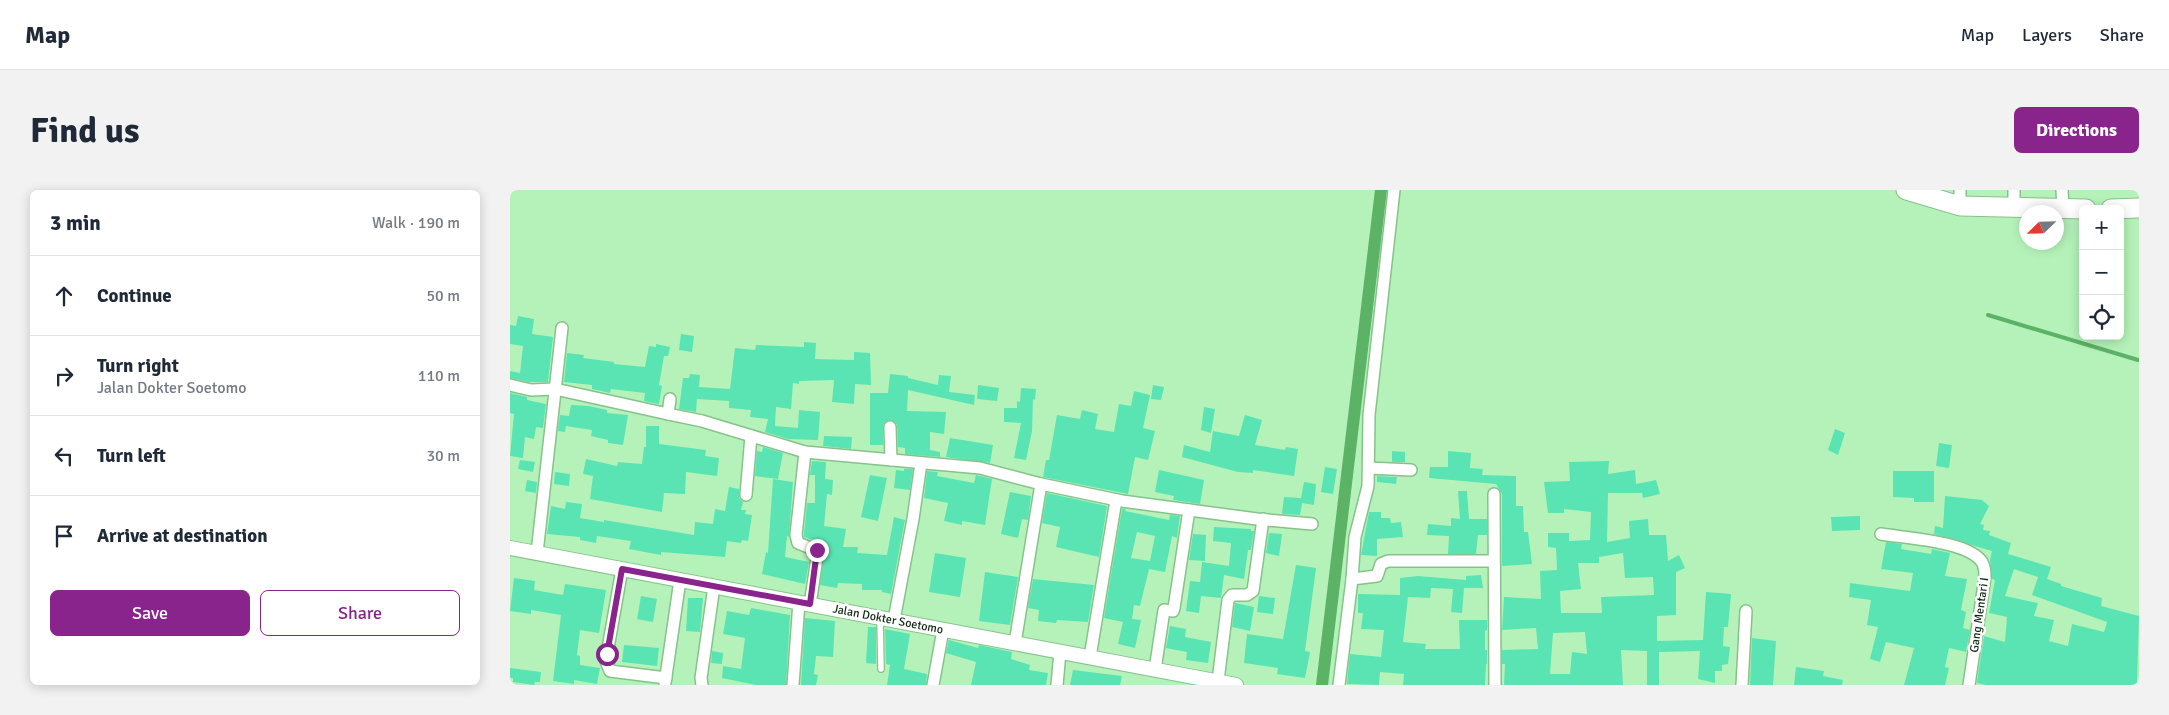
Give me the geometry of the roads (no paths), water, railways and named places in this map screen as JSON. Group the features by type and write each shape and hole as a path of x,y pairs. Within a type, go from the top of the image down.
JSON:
{"highway":[{"path":"1908,191 1960,198 2062,199 2079,206"},
{"path":"2124,209 2139,208"}],"street":[{"path":"1339,685 1355,538 1366,498 1369,468 1369,415 1394,190"},
{"path":"537,553 562,328"},
{"path":"510,385 531,390 555,389 668,414 805,452 980,468 1041,484 1116,500 1262,520 1312,524"},
{"path":"668,414 670,399"},
{"path":"890,427 890,460"},
{"path":"746,495 751,436"},
{"path":"793,685 804,604 818,551 798,543 796,535 805,452"},
{"path":"887,619 913,519 921,463"},
{"path":"1369,468 1411,470"},
{"path":"1015,643 1041,484"},
{"path":"1494,494 1495,685"},
{"path":"1090,657 1116,500"},
{"path":"1155,670 1164,610 1173,611 1174,608 1189,510"},
{"path":"1218,681 1228,600 1232,595 1247,596 1252,591 1262,520"},
{"name":"Gang Mentari I","path":"1881,534 1935,542 1964,549 1981,561 1985,568 1985,577 1972,685"},
{"name":"Jalan Dokter Soetomo","path":"510,548 1236,685"},
{"path":"1352,579 1377,576 1382,564 1388,561 1493,561"},
{"path":"622,569 607,654 607,667 610,671 665,681 680,580"},
{"path":"702,685 701,678 714,586"},
{"path":"1742,685 1746,611"},
{"path":"934,685 943,630"},
{"path":"1057,685 1060,652"}],"lane":[{"path":"882,669 887,619"}],"waterway":[{"path":"1322,685 1381,190"},
{"path":"1988,315 2138,360"}]}
